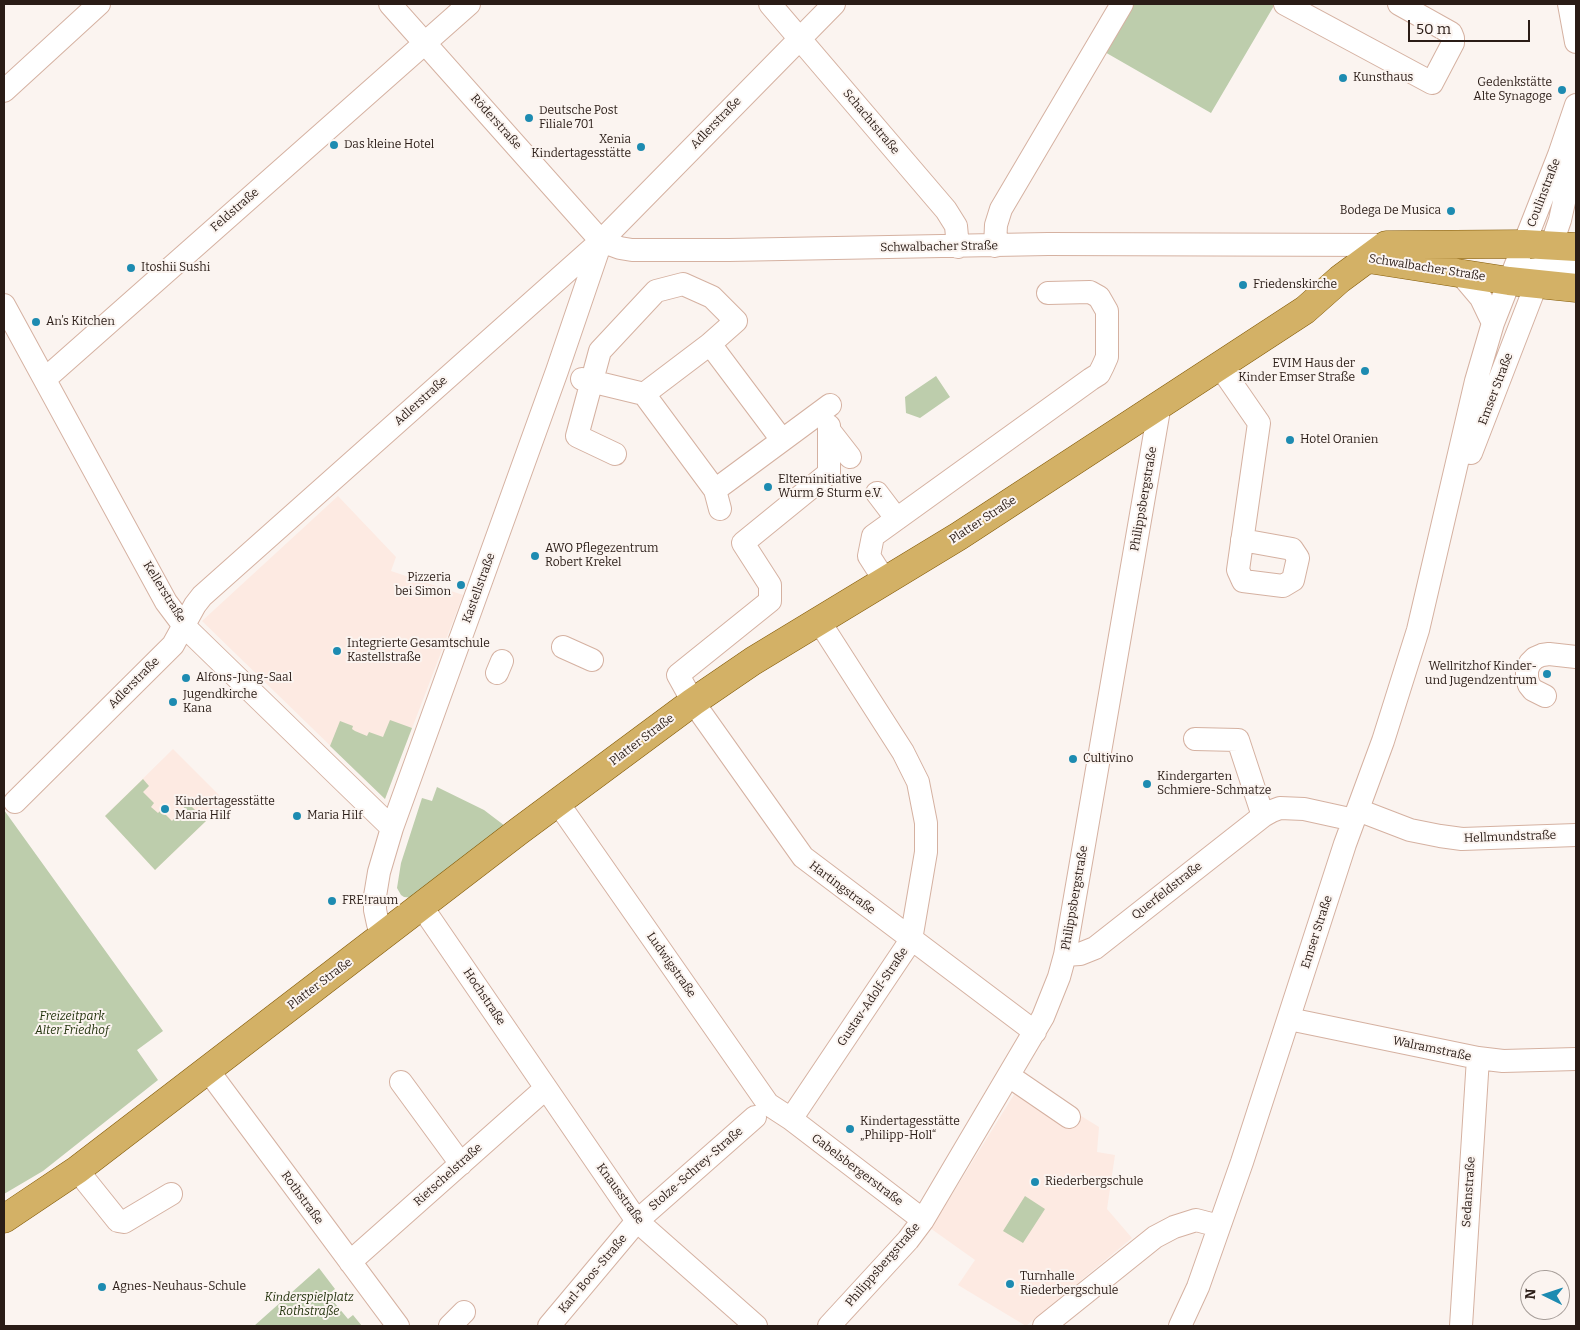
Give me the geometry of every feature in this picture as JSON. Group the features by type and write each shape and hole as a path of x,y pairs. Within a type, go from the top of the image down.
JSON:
{"main road":[{"name":"Schwalbacher Straße","path":"1379,255 1524,244 1552,261 1576,288"},
{"name":"Schwalbacher Straße","path":"1379,255 1510,281 1552,261"},
{"name":"Platter Straße","path":"4,1219 77,1170 207,1069 693,702 753,661 966,532 1312,305 1340,279 1379,255"}],"street":[{"path":"4,92 99,4"},
{"name":"Röderstraße","path":"390,4 601,241"},
{"name":"Feldstraße","path":"45,379 469,4"},
{"name":"Schachtstraße","path":"770,4 946,210 956,226 958,247"},
{"name":"Adlerstraße","path":"15,802 173,646 202,596 601,241 834,4"},
{"path":"995,246 996,225 1001,209 1122,4"},
{"path":"1285,4 1432,83 1453,43 1451,33 1399,4"},
{"path":"1568,4 1576,42"},
{"name":"Coulinstraße","path":"1552,261 1568,184 1576,106"},
{"name":"Coulinstraße","path":"1510,281 1576,106"},
{"path":"1568,184 1576,207"},
{"name":"Schwalbacher Straße","path":"601,241 632,250 1097,244 1279,245 1379,255"},
{"name":"Kastellstraße","path":"383,936 375,910 375,896 379,872 392,828 557,372 601,241"},
{"path":"1552,261 1576,270"},
{"name":"Emser Straße","path":"1441,533 1552,261"},
{"path":"1459,272 1481,298 1493,323"},
{"name":"Emser Straße","path":"1180,1326 1198,1287 1245,1154 1342,853 1383,740 1418,630 1476,381 1493,323 1510,281"},
{"path":"615,454 577,436 587,380 600,351 656,291 683,284 712,297 736,321 710,344 644,394"},
{"path":"885,581 869,556 873,536 1099,374 1106,357 1107,348 1107,310 1100,297 1090,292 1048,293"},
{"name":"Kellerstraße","path":"4,306 166,602 184,626 392,828"},
{"path":"710,344 782,440"},
{"path":"1219,365 1258,423 1242,540"},
{"path":"587,380 644,394 718,500 782,440 830,405 829,430 850,457"},
{"name":"Philippsbergstraße","path":"829,1326 908,1240 923,1220 1035,1032 1049,1003 1065,955 1160,404"},
{"name":"Hartingstraße","path":"829,430 829,473 743,543 770,585 770,602 678,675 693,702 803,858 1035,1032"},
{"path":"877,493 896,518"},
{"name":"Gustav-Adolf-Straße","path":"791,1119 911,940 926,852 926,823 918,782 903,752 819,621"},
{"path":"563,647 592,660"},
{"path":"1545,696 1533,690 1529,685 1527,678 1530,663 1542,655 1549,654 1576,657"},
{"path":"1195,739 1238,740 1263,816"},
{"name":"Ludwigstraße","path":"558,803 768,1104 791,1119"},
{"name":"Querfeldstraße","path":"1065,955 1080,954 1094,948 1263,816 1280,808 1356,815"},
{"name":"Hellmundstraße","path":"1356,815 1410,830 1462,839 1576,835"},
{"name":"Hochstraße","path":"422,907 546,1088"},
{"name":"Walramstraße","path":"1289,1019 1478,1058 1503,1061 1576,1059"},
{"name":"Sedanstraße","path":"1461,1326 1478,1058"},
{"name":"Rothstraße","path":"207,1069 398,1326"},
{"path":"1009,1076 1069,1117"},
{"path":"401,1082 461,1164"},
{"name":"Rietschelstraße","path":"350,1262 546,1088"},
{"name":"Knausstraße","path":"546,1088 637,1221 756,1326"},
{"name":"Stolze-Schrey-Straße","path":"637,1221 755,1117"},
{"name":"Gabelsbergerstraße","path":"791,1119 923,1220"},
{"path":"77,1170 118,1221 124,1222 171,1194"},
{"path":"1044,1326 1146,1243 1164,1232 1184,1223 1198,1220 1219,1226"},
{"name":"Karl-Boos-Straße","path":"549,1326 637,1221"}],"shaded area":[{"name":"Integrierte Gesamtschule Kastellstraße","path":"338,496 396,557 391,571 463,595 385,799 202,621"},
{"name":"Kindertagesstätte Maria Hilf","path":"173,749 226,802 155,870 105,816"},
{"name":"Riederbergschule","path":"1023,1080 1099,1127 1097,1152 1115,1155 1107,1209 1132,1238 1026,1326 958,1285 975,1260 930,1228"}],"green space":[{"path":"1132,4 1275,4 1211,113 1103,51"},
{"path":"936,376 950,397 920,418 906,413 905,397"},
{"path":"390,720 412,728 385,799 330,746 340,721 353,726 352,729 367,736 369,732 383,737"},
{"path":"143,779 149,786 143,792 154,803 151,807 158,813 161,810 172,821 188,803 206,821 155,870 105,816"},
{"path":"437,787 484,810 509,829 414,898 404,897 397,888 401,863 422,798 432,801"},
{"name":"Freizeitpark Alter Friedhof","path":"4,810 163,1031 137,1050 158,1080 43,1171 4,1194"},
{"path":"1025,1196 1045,1209 1023,1243 1003,1231"},
{"name":"Kinderspielplatz Rothstraße","path":"319,1268 335,1289 328,1295 348,1319 353,1315 362,1326 254,1326"}],"place":[{"name":"Kunsthaus","path":"1343,78"},
{"name":"Gedenkstätte Alte Synagoge","path":"1562,90"},
{"name":"Deutsche Post Filiale 701","path":"529,118"},
{"name":"Das kleine Hotel","path":"334,145"},
{"name":"Xenia Kindertagesstätte","path":"641,147"},
{"name":"Bodega De Musica","path":"1451,211"},
{"name":"Itoshii Sushi","path":"131,268"},
{"name":"Friedenskirche","path":"1243,285"},
{"name":"An’s Kitchen","path":"36,322"},
{"name":"EVIM Haus der Kinder Emser Straße","path":"1365,371"},
{"name":"Hotel Oranien","path":"1290,440"},
{"name":"Elterninitiative Wurm & Sturm e.V.","path":"768,487"},
{"name":"AWO Pflegezentrum Robert Krekel","path":"535,556"},
{"name":"Pizzeria bei Simon","path":"461,585"},
{"name":"Integrierte Gesamtschule Kastellstraße","path":"337,651"},
{"name":"Wellritzhof Kinder- und Jugendzentrum","path":"1547,674"},
{"name":"Alfons-Jung-Saal","path":"186,678"},
{"name":"Jugendkirche Kana","path":"173,702"},
{"name":"Cultivino","path":"1073,759"},
{"name":"Kindergarten Schmiere-Schmatze","path":"1147,784"},
{"name":"Kindertagesstätte Maria Hilf","path":"165,809"},
{"name":"Maria Hilf","path":"297,816"},
{"name":"FRE!raum","path":"332,901"},
{"name":"Kindertagesstätte „Philipp-Holl“","path":"850,1129"},
{"name":"Riederbergschule","path":"1035,1182"},
{"name":"Turnhalle Riederbergschule","path":"1010,1284"},
{"name":"Agnes-Neuhaus-Schule","path":"102,1287"}]}
